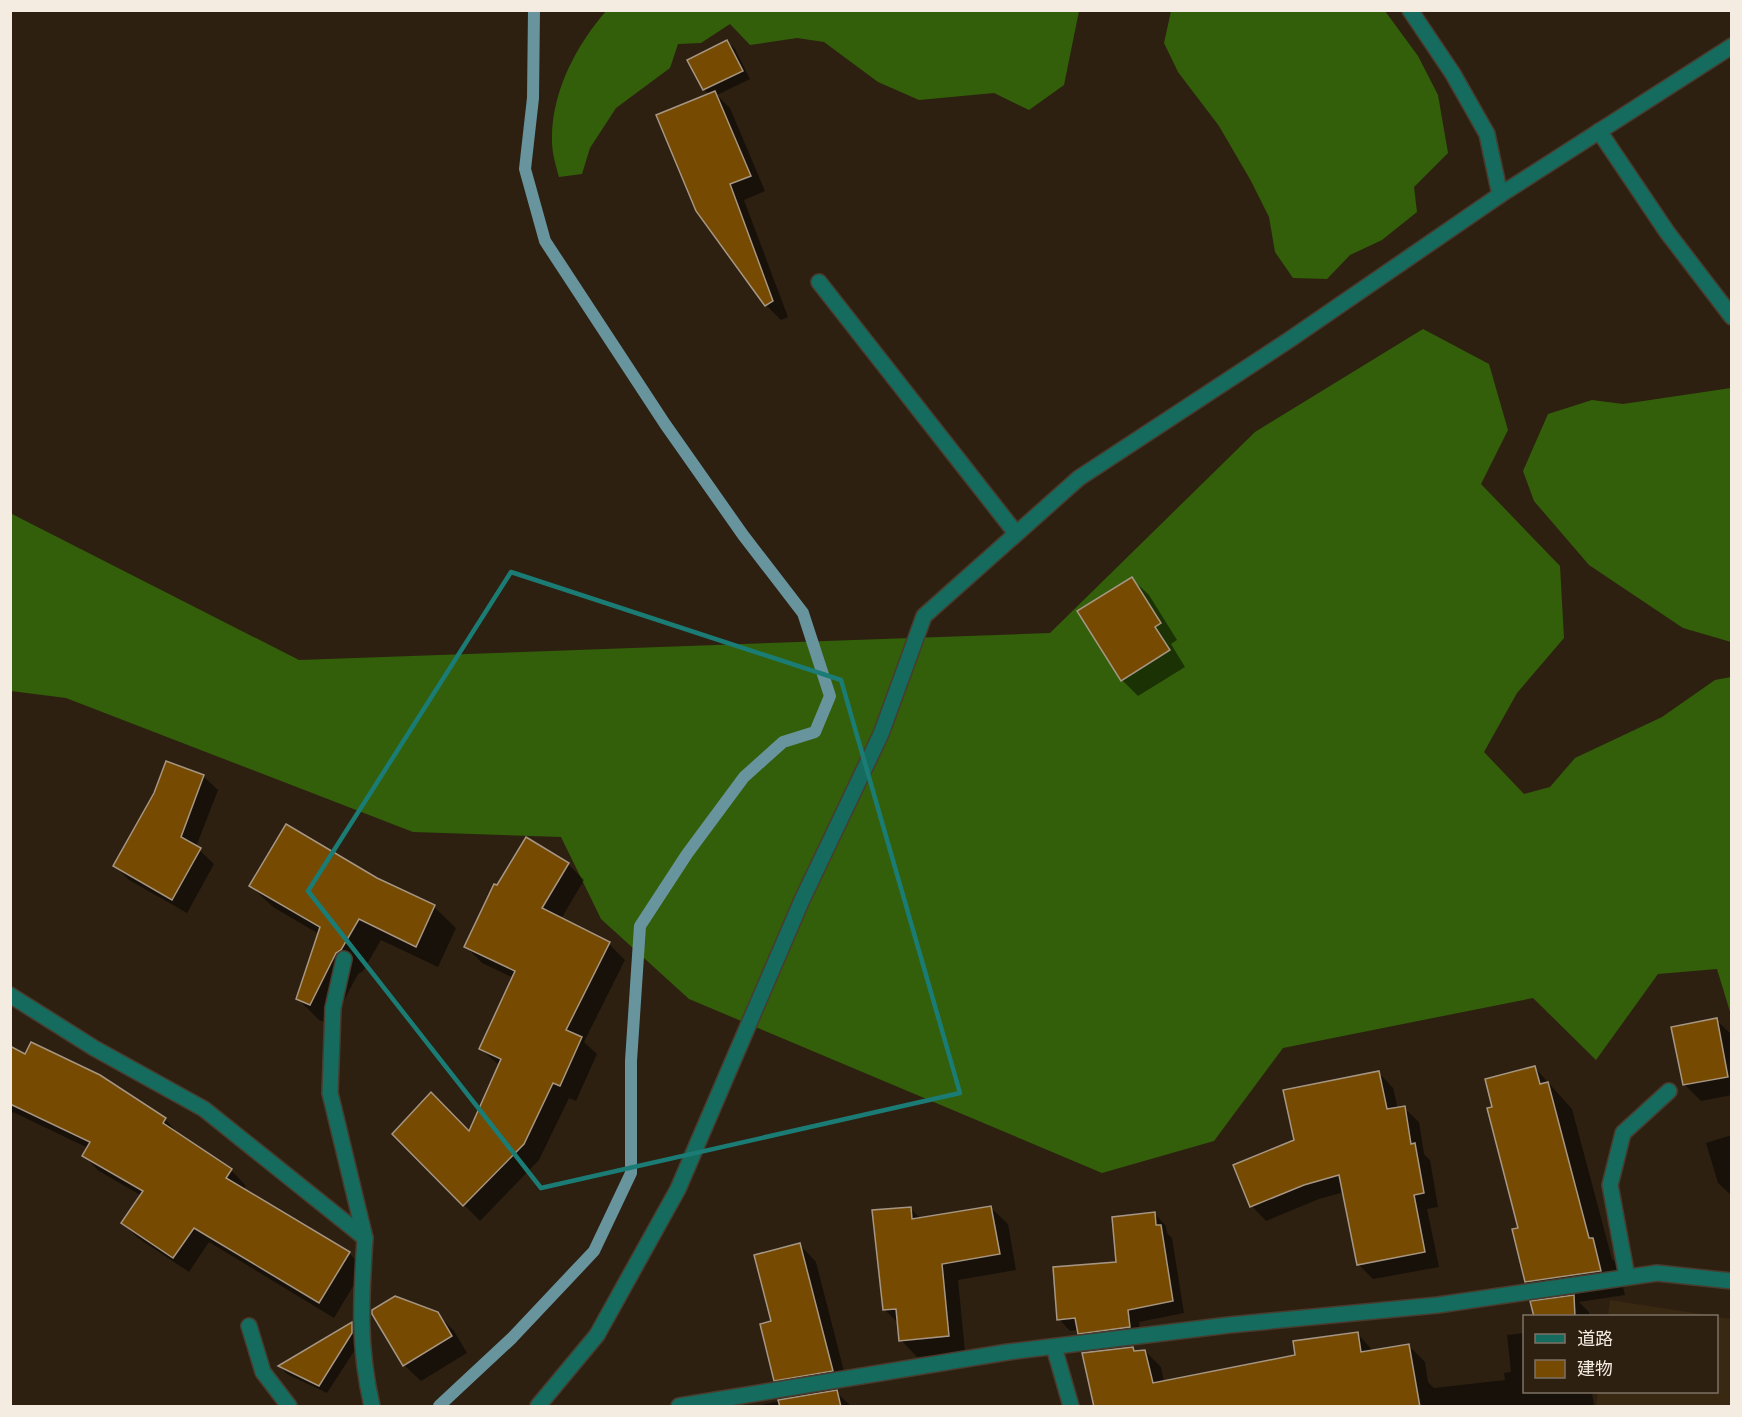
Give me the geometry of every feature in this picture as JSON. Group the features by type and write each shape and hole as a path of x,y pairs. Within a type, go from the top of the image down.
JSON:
{"street":[{"path":"1410,10 1453,74 1487,134 1500,195"},
{"path":"538,1407 597,1335 678,1189 802,900 881,734 924,616 1015,532 1078,478 1289,340 1500,195 1731,46"},
{"path":"1599,132 1667,232 1731,317"},
{"path":"819,282 1015,532"},
{"path":"344,959 333,1008 330,1093 365,1238 360,1318 366,1380 372,1407"},
{"path":"10,995 94,1048 204,1108 365,1238"},
{"path":"1626,1278 1610,1185 1623,1133 1669,1091"},
{"path":"679,1407 1054,1347 1229,1325 1438,1305 1657,1273 1731,1281"},
{"path":"249,1326 263,1372 290,1407"},
{"path":"1054,1347 1071,1407"}],"highlighted area":[{"path":"511,572 841,680 960,1093 541,1188 308,891"}],"shaded area":[{"path":"1610,1300 1708,1315 1608,1315"},
{"path":"1718,1317 1731,1319 1731,1406 1596,1406 1598,1393 1718,1393"}],"green space":[{"path":"607,10 1079,11 1064,85 1029,110 994,93 919,100 878,82 824,42 797,38 750,45 730,24 701,43 678,44 670,68 616,108 590,148 582,174 559,177 552,141 556,105 576,54 585,38"},
{"path":"1171,11 1385,11 1418,56 1438,95 1448,153 1414,187 1417,212 1382,240 1350,255 1327,279 1293,278 1275,252 1269,217 1251,181 1219,126 1178,72 1164,43"},
{"path":"1423,329 1489,364 1508,430 1481,484 1560,566 1564,638 1517,693 1484,752 1524,794 1550,787 1575,758 1662,717 1715,680 1731,677 1731,1015 1717,969 1658,974 1596,1060 1533,998 1283,1048 1214,1141 1102,1173 689,999 601,919 561,837 413,832 66,698 11,691 10,513 299,660 1050,633 1255,432"},
{"path":"1732,388 1731,642 1683,628 1589,565 1534,501 1523,471 1548,414 1592,400 1623,404"}],"building":[{"path":"727,40 743,71 703,90 687,60"},
{"path":"715,91 751,176 730,184 773,301 765,306 696,211 656,115"},
{"path":"1132,577 1161,623 1155,627 1170,650 1121,681 1077,611"},
{"path":"166,761 204,775 181,837 201,848 172,900 113,866 154,793"},
{"path":"286,824 377,878 435,905 416,947 359,919 341,950 336,953 310,1005 296,999 320,927 249,886"},
{"path":"526,837 569,863 542,908 610,942 566,1030 582,1037 560,1086 553,1083 524,1144 463,1206 392,1134 431,1092 469,1131 501,1059 479,1049 515,971 464,947 494,884 497,885"},
{"path":"1717,1018 1728,1077 1683,1085 1671,1027"},
{"path":"31,1042 100,1075 166,1118 163,1123 232,1169 226,1178 350,1252 319,1303 194,1228 173,1258 121,1223 143,1191 82,1156 90,1142 10,1104 10,1046 25,1054"},
{"path":"1535,1066 1540,1084 1548,1082 1589,1238 1593,1238 1601,1271 1525,1282 1512,1229 1518,1228 1487,1108 1492,1107 1485,1079"},
{"path":"1379,1071 1387,1109 1405,1106 1411,1144 1415,1143 1424,1193 1414,1195 1425,1252 1357,1265 1339,1175 1304,1185 1250,1207 1233,1165 1294,1140 1283,1090"},
{"path":"991,1206 1000,1254 942,1264 949,1336 899,1341 896,1309 883,1310 872,1210 911,1207 912,1219"},
{"path":"1155,1212 1156,1225 1161,1225 1173,1301 1128,1310 1130,1327 1078,1334 1075,1318 1057,1320 1053,1267 1116,1262 1112,1217"},
{"path":"800,1243 833,1371 774,1381 760,1324 771,1321 754,1255"},
{"path":"1574,1295 1575,1315 1534,1315 1530,1301"},
{"path":"395,1296 438,1312 452,1336 403,1366 372,1314 372,1310"},
{"path":"352,1322 352,1333 319,1386 278,1366"},
{"path":"1358,1332 1361,1352 1409,1344 1420,1407 1094,1407 1082,1353 1133,1347 1134,1351 1145,1350 1153,1383 1295,1355 1293,1341"},
{"path":"837,1390 841,1407 780,1407 778,1400"}],"waterway":[{"path":"439,1406 512,1338 594,1251 631,1173 631,1061 640,926 687,854 744,777 783,742 815,732 830,696 803,613 743,535 665,424 545,241 525,169 533,98 534,10"}]}
